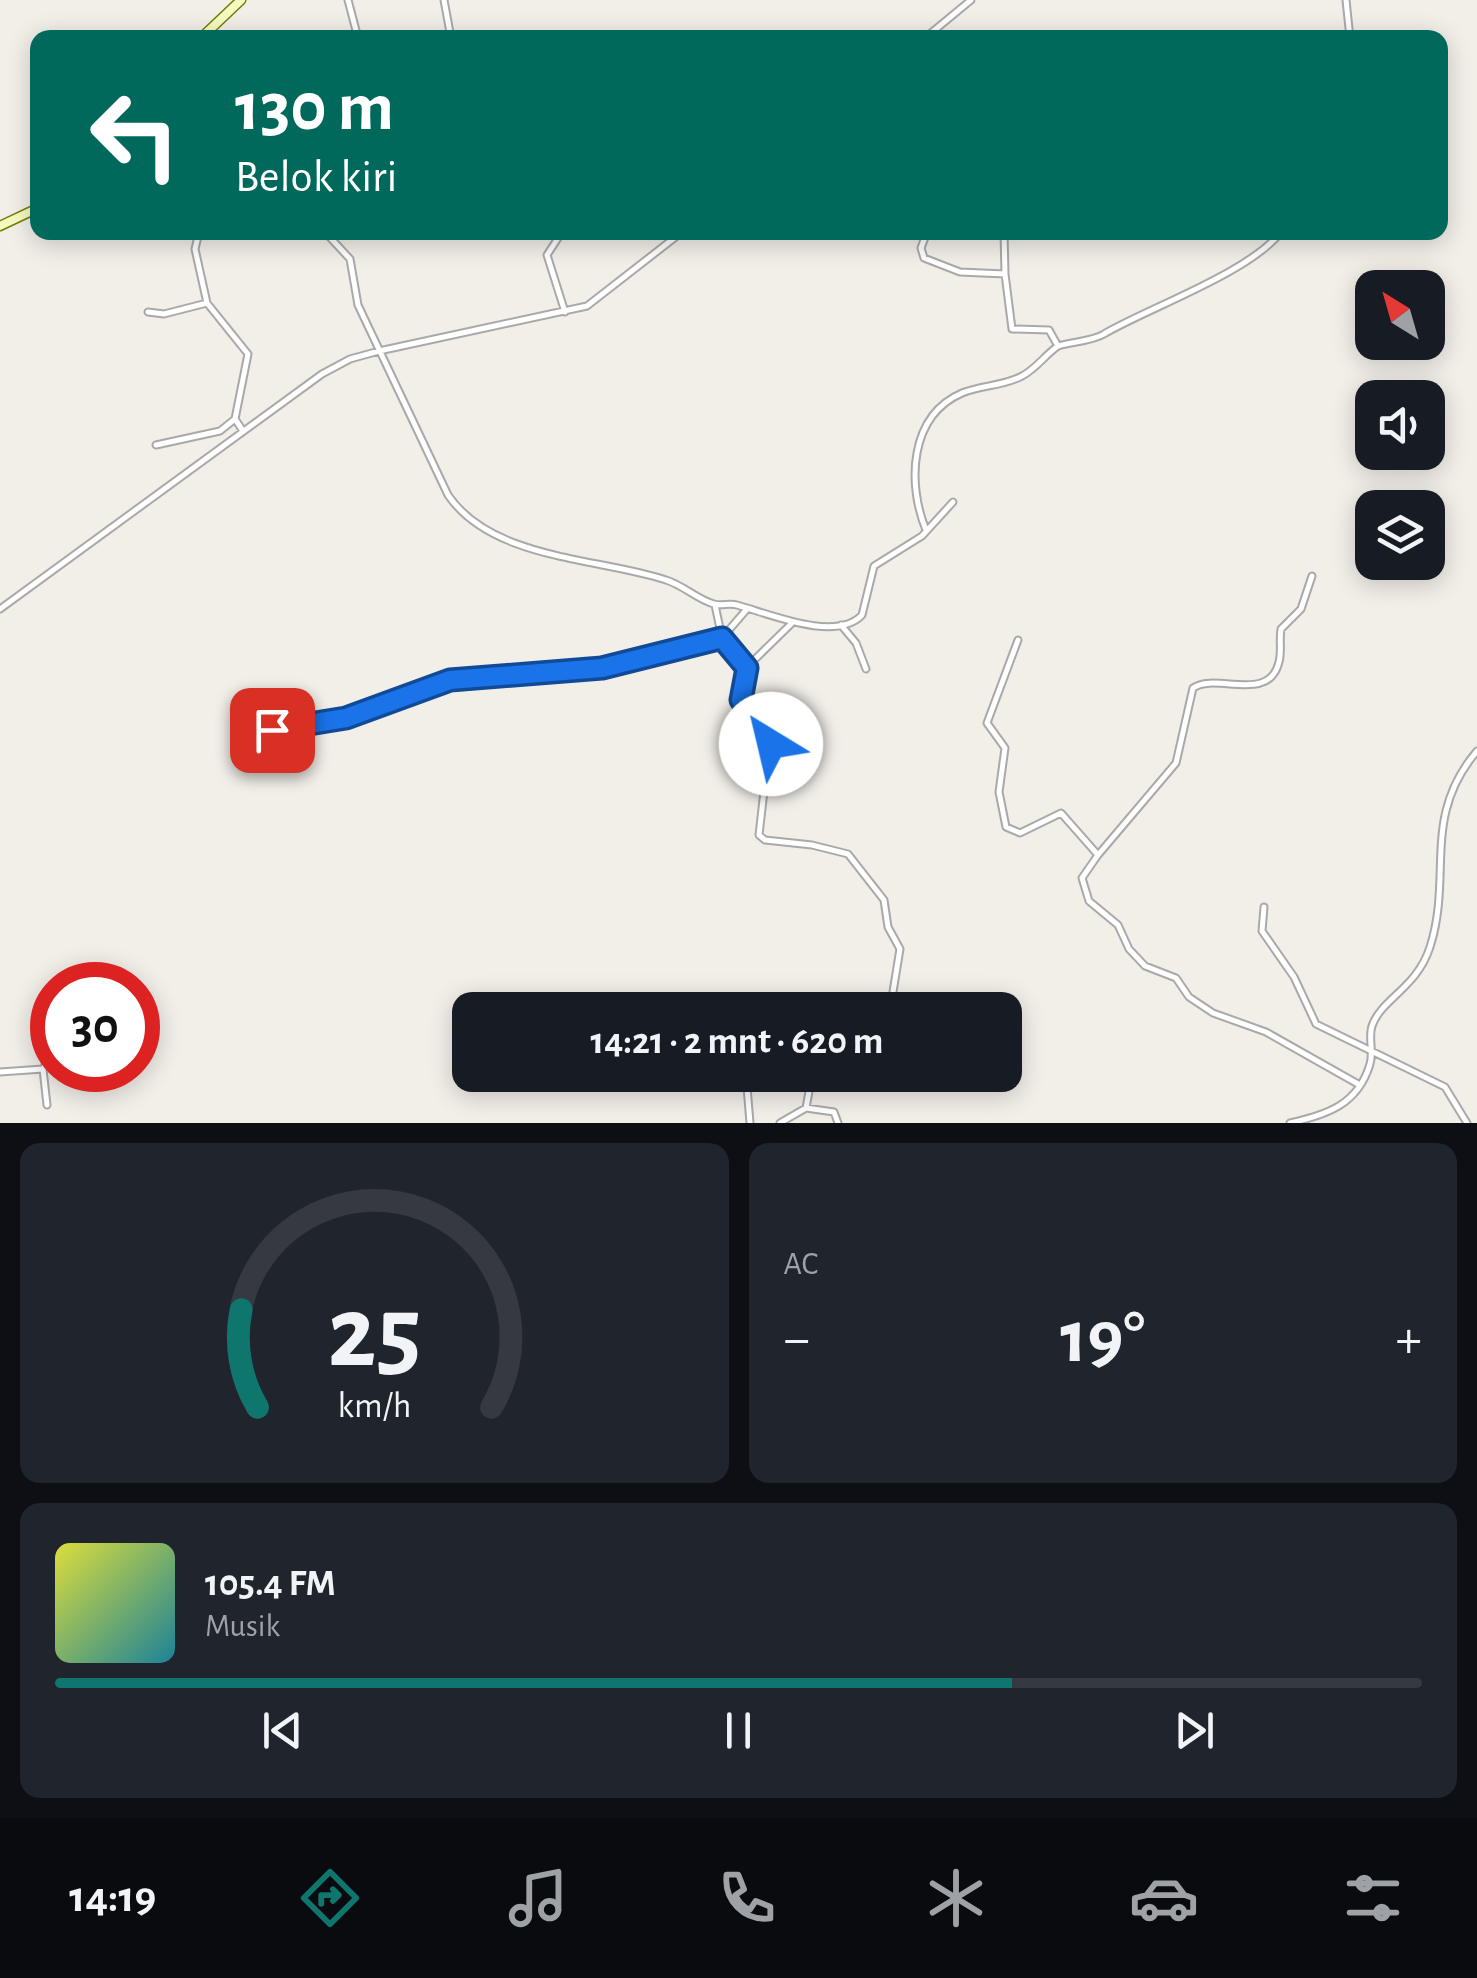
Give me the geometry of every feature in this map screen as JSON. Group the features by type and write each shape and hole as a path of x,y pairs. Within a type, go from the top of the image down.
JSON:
{"street":[{"path":"209,30 241,0"},
{"path":"348,0 356,30"},
{"path":"444,0 450,30"},
{"path":"934,30 971,0"},
{"path":"1346,0 1349,30"},
{"path":"0,226 30,212"},
{"path":"156,446 220,431 235,418 248,354 207,303 196,249 198,240"},
{"path":"332,240 350,259 358,305 448,495 496,533 557,558 588,560 670,580 715,605 792,623 841,625 862,614 872,568 926,530 953,502"},
{"path":"557,240 547,255 565,312"},
{"path":"0,609 322,374 380,351 565,312 603,296 672,240"},
{"path":"924,240 920,251 934,264 960,272 1005,274"},
{"path":"1004,240 1012,329 1049,330 1058,346"},
{"path":"926,530 913,478 920,441 933,418 960,394 1024,375 1058,346 1104,334 1111,327 1161,308 1273,240"},
{"path":"148,312 164,314 207,303"},
{"path":"235,418 243,431"},
{"path":"1312,576 1301,609 1280,633 1276,671 1251,685 1206,682 1192,688 1176,763 1085,872 1083,888 1089,901 1121,928 1138,961 1176,978 1189,997 1214,1013 1266,1032 1358,1084"},
{"path":"715,605 722,638 747,668"},
{"path":"272,730 346,718 450,680 602,668 722,638 747,610"},
{"path":"792,623 747,668 741,700 767,730 771,744 758,819 759,835 764,840 812,844 848,854 884,900 888,927 900,949 893,992"},
{"path":"841,625 856,643 866,669"},
{"path":"1018,640 987,723 1005,748 999,792 1005,824 1020,833 1059,812 1098,855"},
{"path":"1290,1123 1331,1114 1358,1084 1370,1065 1374,1021 1412,984 1428,952 1436,921 1445,803 1477,751"},
{"path":"1264,907 1262,930 1294,977 1316,1024 1444,1088 1468,1123"},
{"path":"0,1072 30,1070"},
{"path":"46,1092 47,1105"},
{"path":"747,1092 750,1123"},
{"path":"806,1108 809,1092"},
{"path":"780,1123 806,1108 834,1112 838,1123"}],"route":[{"path":"272,730 346,718 450,680 602,668 722,638 747,668 741,700 767,730 771,744"}]}
